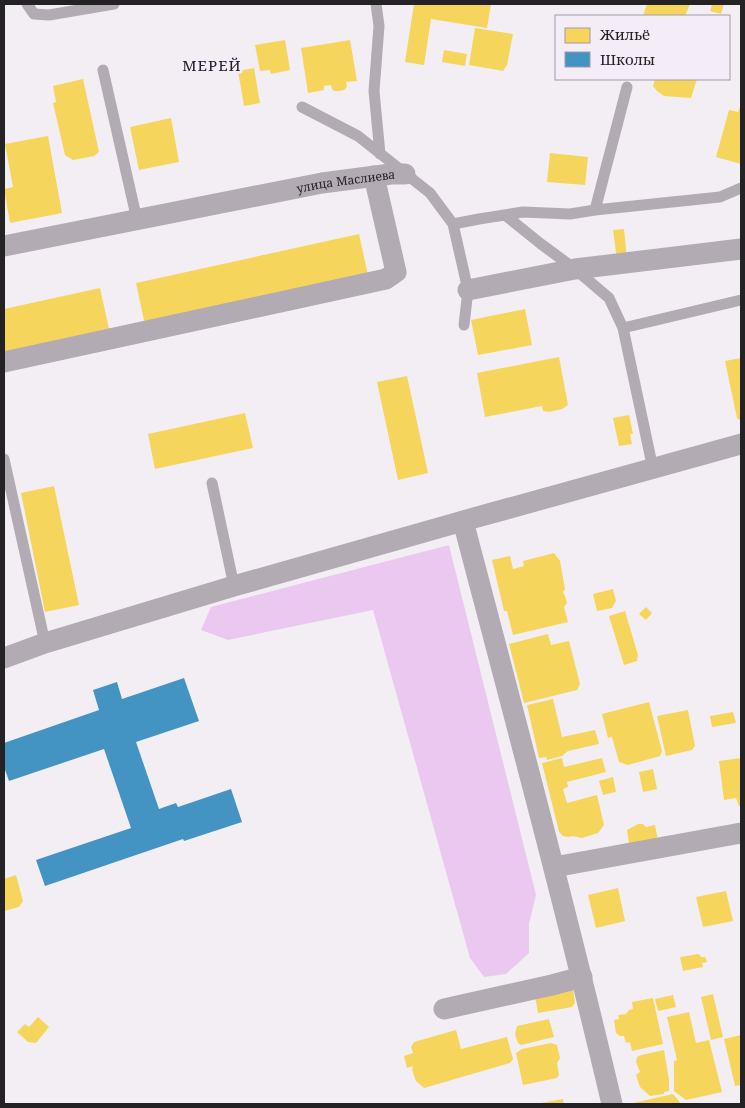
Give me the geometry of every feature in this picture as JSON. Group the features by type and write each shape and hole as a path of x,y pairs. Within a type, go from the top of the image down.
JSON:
{"street":[{"name":"улица Маслиева","path":"4,246 322,183 391,174 405,174"},
{"path":"4,362 386,279 396,272 374,176"},
{"path":"468,290 575,269 741,249"},
{"path":"4,658 45,643 234,586 741,444"},
{"path":"464,521 582,977 612,1104"},
{"path":"554,867 741,833"},
{"path":"444,1009 582,977"}],"lane":[{"path":"27,4 34,14 49,15 109,4"},
{"path":"376,4 379,26 374,91 380,154"},
{"path":"103,70 137,220"},
{"path":"595,210 627,87"},
{"path":"302,107 358,136 405,174"},
{"name":"улица Маслиева","path":"405,174 430,193 453,224"},
{"path":"464,325 468,290 453,224 479,218 523,212 570,214 720,197 741,188"},
{"path":"505,215 609,298 623,328 653,469"},
{"path":"623,328 741,300"},
{"path":"4,459 45,643"},
{"path":"212,483 234,586"}],"shaded area":[{"path":"449,545 536,895 529,924 529,953 506,974 484,977 470,958 373,610 228,640 201,630 211,607"}],"building: Жильё":[{"path":"414,4 491,4 487,28 431,19 424,65 405,62"},
{"path":"647,4 690,4 685,15 643,15"},
{"path":"712,4 724,4 721,14 710,11"},
{"path":"475,28 513,34 507,65 503,71 469,65"},
{"path":"285,40 290,70 271,74 270,70 260,71 255,45"},
{"path":"350,40 357,81 346,82 347,87 344,90 334,91 331,85 324,86 324,90 308,93 301,48"},
{"path":"444,50 467,54 465,66 442,62"},
{"path":"254,68 260,103 244,106 238,71"},
{"path":"83,79 99,152 94,156 73,160 65,155 53,103 56,102 53,86"},
{"path":"655,80 697,80 691,98 664,96 653,86"},
{"path":"741,104 741,164 716,157 729,110 738,112"},
{"path":"171,118 179,162 139,170 130,127"},
{"path":"48,136 62,213 10,223 4,189 13,187 5,144"},
{"path":"550,153 588,157 585,185 547,182"},
{"path":"624,229 627,259 617,260 613,230"},
{"path":"359,234 368,275 145,325 136,283"},
{"path":"100,288 109,329 4,352 4,309"},
{"path":"525,309 532,345 478,355 471,320"},
{"path":"559,357 568,405 562,409 549,412 543,411 542,406 485,417 477,373"},
{"path":"741,358 741,421 737,418 725,361"},
{"path":"407,376 428,473 398,480 377,382"},
{"path":"245,413 253,448 155,469 148,434"},
{"path":"629,415 633,434 630,434 632,444 619,446 613,418"},
{"path":"54,486 79,605 45,612 21,493"},
{"path":"554,553 560,561 565,589 563,592 567,603 564,607 568,622 513,635 507,611 504,611 492,560 510,556 513,569 524,566 523,561"},
{"path":"613,589 616,601 612,608 597,611 593,594"},
{"path":"646,607 652,613 646,620 639,614"},
{"path":"625,611 638,655 637,661 624,665 609,616"},
{"path":"548,634 551,645 569,641 580,684 577,690 524,703 509,644"},
{"path":"553,699 562,737 595,730 599,744 568,751 562,756 547,760 546,757 539,758 527,705"},
{"path":"649,702 662,751 660,756 628,765 619,762 612,737 608,738 602,714"},
{"path":"688,710 695,746 692,750 666,756 657,716"},
{"path":"733,712 736,723 712,727 710,716"},
{"path":"562,758 564,767 602,758 606,772 567,782 568,787 563,789 567,803 597,795 604,825 598,833 582,838 563,836 559,832 542,763"},
{"path":"741,758 741,806 739,806 736,798 724,800 719,761"},
{"path":"653,769 657,789 643,792 639,772"},
{"path":"613,777 616,792 603,795 599,781"},
{"path":"638,824 643,824 646,827 655,825 658,841 629,844 627,830"},
{"path":"16,875 23,901 19,907 4,911 4,879"},
{"path":"618,888 625,921 596,928 588,895"},
{"path":"726,891 733,921 703,927 696,897"},
{"path":"698,954 701,957 705,957 707,962 702,963 703,967 683,971 680,957"},
{"path":"573,989 575,1003 572,1007 538,1013 535,996"},
{"path":"713,994 723,1037 711,1040 701,997"},
{"path":"673,995 676,1007 658,1011 655,999"},
{"path":"653,998 663,1044 632,1051 630,1042 626,1043 624,1036 616,1033 614,1020 619,1019 618,1015 626,1014 629,1010 633,1009 632,1002"},
{"path":"689,1012 696,1043 709,1040 722,1092 686,1100 674,1091 674,1061 677,1060 667,1017"},
{"path":"38,1017 49,1027 36,1043 28,1042 17,1032 25,1024 29,1027"},
{"path":"549,1019 554,1037 521,1045 518,1043 515,1034 517,1026"},
{"path":"456,1030 461,1049 507,1037 513,1059 510,1063 424,1088 416,1081 412,1070 413,1066 407,1068 404,1056 413,1053 411,1047 414,1042"},
{"path":"741,1035 741,1085 735,1086 724,1039"},
{"path":"551,1043 557,1045 560,1058 557,1063 559,1075 557,1078 523,1085 516,1053 522,1049"},
{"path":"664,1050 669,1091 664,1092 664,1094 650,1096 640,1087 636,1075 640,1072 636,1062 637,1057"},
{"path":"673,1094 680,1104 629,1104"},
{"path":"563,1099 564,1104 541,1104 541,1103"}],"building: Школы":[{"path":"184,678 199,721 136,742 159,809 176,803 178,807 231,789 242,822 184,841 183,839 45,886 36,860 131,828 104,749 9,781 4,767 4,743 99,710 93,690 117,682 122,699"}],"district":[{"name":"МЕРЕЙ","path":"212,65"}]}
